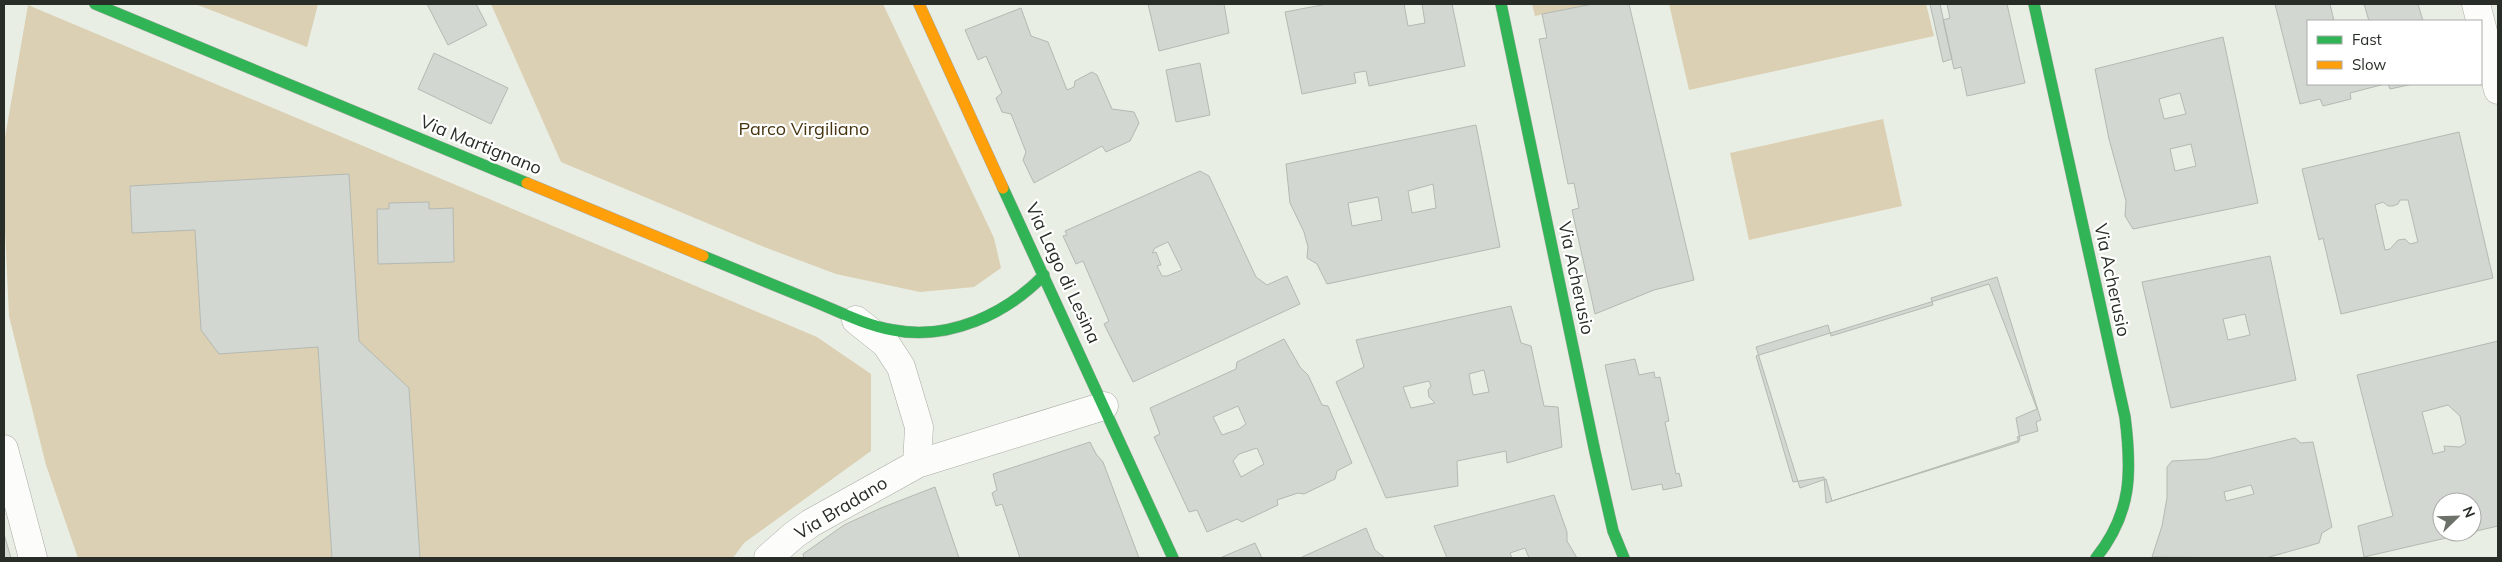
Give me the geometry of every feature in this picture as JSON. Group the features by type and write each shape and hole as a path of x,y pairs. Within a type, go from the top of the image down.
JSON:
{"street":[{"name":"Via Martignano","path":"95,4 854,318 897,331 933,331 952,327 1003,309 1028,292 1044,275"},
{"name":"Via Lago di Lesina","path":"919,4 1173,558"},
{"name":"Via Acherusio","path":"1501,4 1601,479 1613,531 1624,558"},
{"name":"Via Acherusio","path":"2034,4 2125,417 2128,441 2130,460 2126,506 2115,533 2096,558"},
{"path":"2476,4 2480,20"},
{"path":"2482,27 2498,90"},
{"path":"854,318 886,344 901,367 919,428 917,464"},
{"name":"Via Bradano","path":"768,558 810,523 917,464 1104,406"},
{"path":"4,449 34,558"}],"green space":[{"path":"195,4 318,4 307,47"},
{"name":"Parco Virgiliano","path":"491,4 883,4 994,238 1001,268 974,287 920,292 836,274 764,247 561,162"},
{"path":"1532,4 1593,4 1535,16"},
{"path":"1669,4 1926,4 1934,36 1689,90"},
{"path":"28,5 817,337 871,374 871,451 744,543 733,558 78,558 46,465 9,316 4,208 4,143"},
{"path":"1883,119 1902,206 1749,240 1730,153"}],"building":[{"path":"427,4 476,4 487,25 448,45"},
{"path":"1148,4 1224,4 1229,33 1159,51"},
{"path":"1327,4 1404,4 1408,26 1425,23 1422,4 1452,4 1465,66 1369,86 1366,71 1354,73 1356,83 1302,94 1285,12"},
{"path":"1593,4 1629,4 1694,280 1654,290 1595,314 1572,210 1579,208 1574,183 1568,184 1539,39 1547,38 1542,14"},
{"path":"1930,4 1940,4 1952,59 1943,62"},
{"path":"1947,4 2007,4 2025,83 1967,96 1961,67 1954,69 1943,20 1950,18"},
{"path":"2275,4 2330,4 2334,20 2307,20 2307,85 2381,85 2350,93 2351,99 2323,106 2320,99 2300,104"},
{"path":"2364,4 2418,4 2423,20 2369,20"},
{"path":"1021,8 1031,36 1048,42 1067,90 1074,87 1075,81 1092,72 1097,75 1112,109 1134,112 1139,123 1130,141 1106,152 1102,146 1034,183 1023,160 1026,152 1011,114 1002,112 996,98 1002,93 986,56 978,60 965,30"},
{"path":"2223,37 2258,203 2133,229 2125,216 2126,201 2109,139 2095,69","holes":["2180,93 2186,114 2164,119 2159,99","2191,144 2196,166 2175,171 2170,149"]},
{"path":"434,53 508,88 491,124 418,89"},
{"path":"1200,63 1210,115 1176,122 1166,70"},
{"path":"2388,85 2408,85 2390,89"},
{"path":"1476,125 1500,247 1327,284 1317,264 1307,258 1308,247 1304,232 1290,203 1286,164","holes":["1433,184 1436,208 1412,213 1408,191","1378,197 1382,220 1352,226 1348,203"]},
{"path":"2459,132 2493,278 2341,314 2323,238 2319,240 2302,169","holes":["2400,200 2408,200 2418,242 2410,244 2405,239 2398,240 2390,249 2385,250 2375,205 2383,202 2388,206 2393,206 2398,204"]},
{"path":"1200,171 1209,176 1256,277 1267,285 1287,276 1300,304 1133,382 1104,324 1109,321 1083,261 1076,264 1063,236 1067,235 1065,231","holes":["1168,242 1182,270 1162,276 1157,266 1161,265 1156,252 1152,253 1155,248"]},
{"path":"349,174 359,341 409,388 420,558 332,558 318,347 219,354 201,330 195,230 132,233 130,186"},
{"path":"429,202 429,209 453,208 454,262 378,264 377,209 389,209 389,203"},
{"path":"2270,256 2296,380 2171,408 2142,282","holes":["2245,314 2250,335 2228,340 2223,319"]},
{"path":"1997,277 2041,420 2036,422 2038,431 2017,437 2019,442 1832,501 1826,479 1800,488 1756,347 1828,325 1831,336 1933,305 1931,298"},
{"path":"1989,284 2037,409 2016,418 2020,440 1826,503 1824,477 1793,482 1756,356"},
{"path":"1511,306 1521,343 1531,346 1544,406 1558,407 1562,447 1507,463 1506,451 1457,461 1458,486 1386,498 1336,382 1364,367 1356,340","holes":["1484,370 1489,392 1473,395 1469,374","1429,381 1431,386 1428,390 1429,397 1435,403 1411,408 1403,387"]},
{"path":"1284,339 1300,367 1308,375 1322,405 1328,406 1352,463 1337,471 1335,479 1304,494 1298,493 1277,500 1278,505 1242,522 1237,519 1207,532 1197,510 1189,512 1154,437 1160,434 1150,408 1236,369 1237,362","holes":["1238,406 1246,424 1239,429 1222,435 1213,417","1257,448 1264,464 1241,477 1233,461 1239,454"]},
{"path":"2498,341 2498,526 2482,530 2482,492 2432,492 2432,541 2364,557 2358,526 2393,516 2357,375","holes":["2448,405 2460,416 2466,443 2460,447 2444,446 2445,451 2433,454 2422,412"]},
{"path":"1635,359 1639,375 1654,372 1655,378 1660,377 1669,421 1665,422 1676,474 1679,473 1682,486 1663,490 1662,484 1632,490 1605,365"},
{"path":"2295,438 2301,443 2313,442 2332,527 2322,533 2319,543 2266,558 2152,557 2162,526 2167,498 2167,467 2172,461 2208,459","holes":["2251,485 2254,494 2226,501 2224,492"]},
{"path":"1090,442 1096,454 1103,462 1139,558 1020,558 1002,504 996,506 992,493 997,490 993,474"},
{"path":"935,487 959,558 804,558 803,554 844,525"},
{"path":"1554,495 1567,532 1567,541 1577,558 1529,558 1525,548 1510,553 1512,558 1447,558 1434,526"},
{"path":"1366,528 1375,550 1385,558 1300,558"},
{"path":"4,534 11,558 4,558"},
{"path":"1255,543 1262,558 1220,558"}],"traffic: fast":[{"path":"95,4 527,183"},
{"path":"1501,4 1595,452 1613,531 1624,558"},
{"path":"2034,4 2125,417 2128,456 2127,491 2117,525 2096,558"},
{"path":"1003,188 1173,558"},
{"path":"703,256 861,321 882,328 914,332 935,332 975,321 1012,302 1044,275"}],"traffic: slow":[{"path":"919,4 1003,188"},
{"path":"527,183 703,256"}]}
